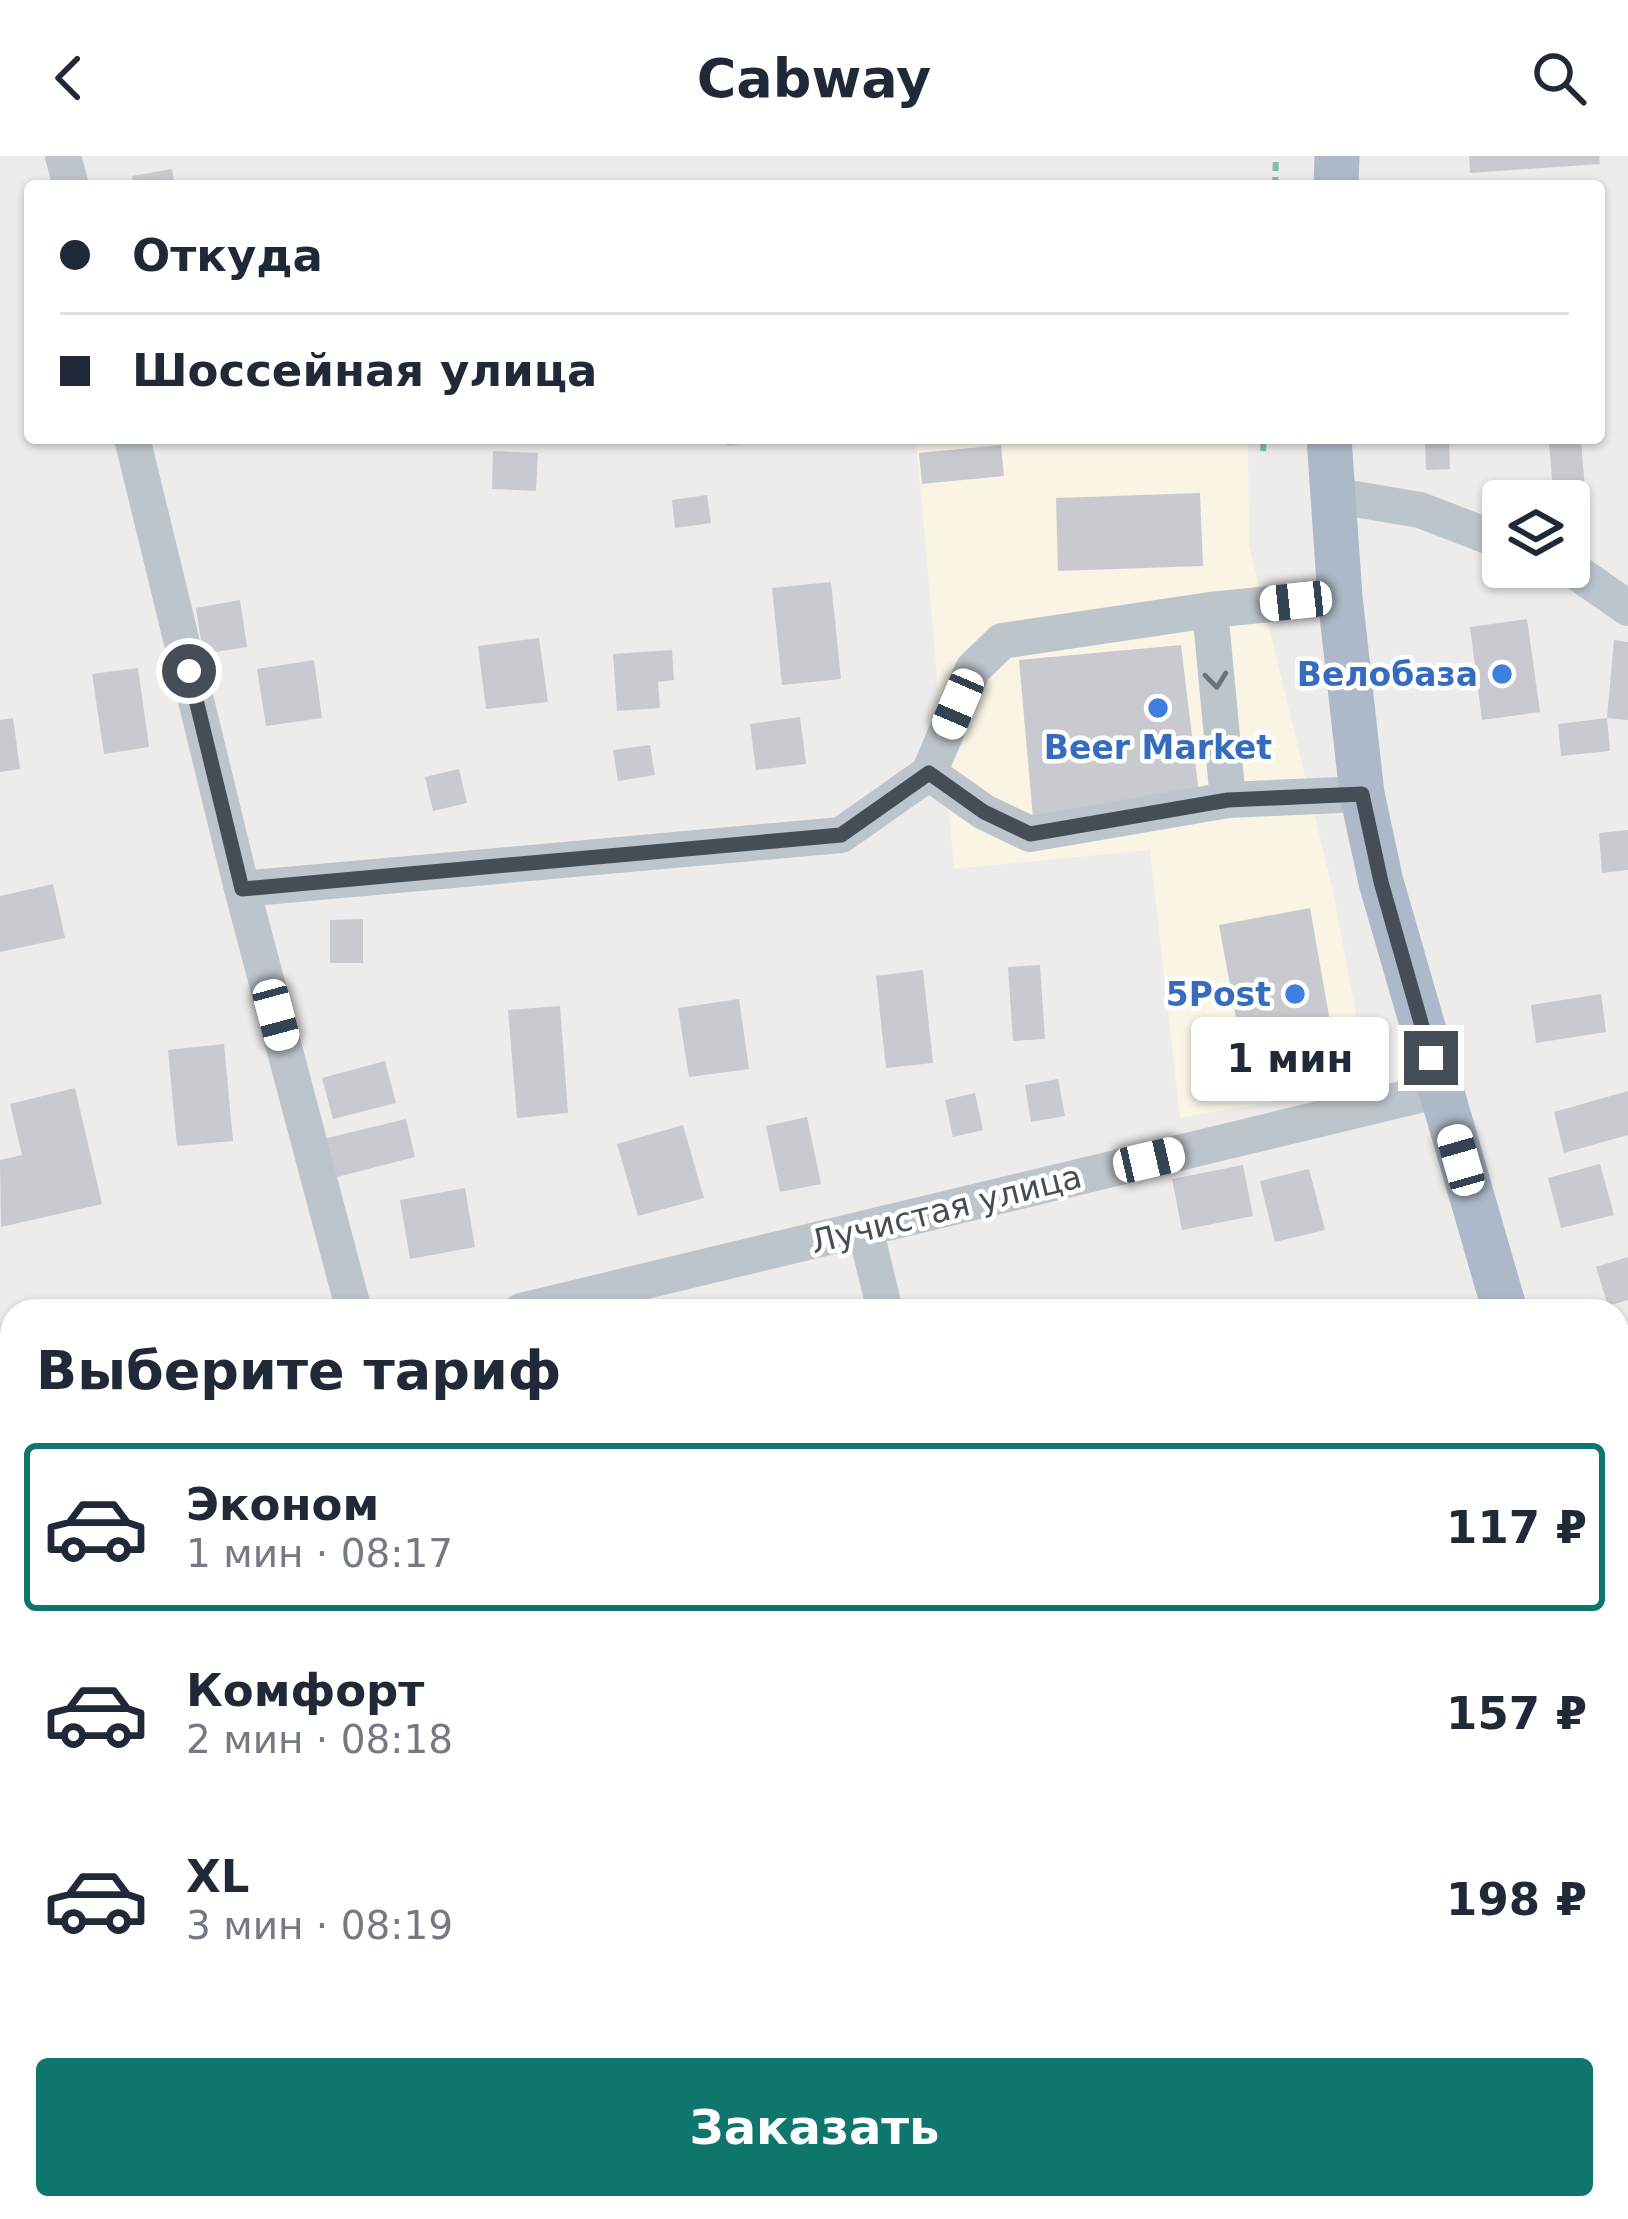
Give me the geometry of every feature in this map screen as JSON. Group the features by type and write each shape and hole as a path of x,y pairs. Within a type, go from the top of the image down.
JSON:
{"main road":[{"path":"1329,444 1362,794 1381,882 1501,1299"}],"street":[{"path":"133,444 242,889 351,1299"},
{"path":"1331,495 1420,510 1482,534"},
{"path":"1590,582 1628,608"},
{"path":"242,889 841,835 929,773 973,669 1002,641 1210,610 1340,597"},
{"path":"1210,610 1228,800"},
{"path":"929,773 984,812 1030,834 1228,800 1362,794"},
{"name":"Лучистая улица","path":"571,1299 1440,1090"},
{"path":"865,1228 882,1299"}],"path":[{"path":"1264,444 1264,452"}],"shaded area":[{"path":"917,444 1248,444 1249,545 1333,891 1369,1084 1180,1118 1150,850 954,869"}],"building":[{"path":"1469,156 1599,156 1600,164 1470,173"},
{"path":"172,169 174,180 133,180 132,176"},
{"path":"1425,444 1449,444 1450,469 1426,470"},
{"path":"1549,444 1581,444 1584,480 1552,480"},
{"path":"1001,445 1004,476 922,484 919,453"},
{"path":"493,451 538,453 536,491 492,489"},
{"path":"1200,493 1203,566 1058,571 1056,498"},
{"path":"707,495 711,523 675,528 672,500"},
{"path":"831,582 841,679 782,685 772,588"},
{"path":"240,600 247,647 203,654 196,608"},
{"path":"1527,619 1540,712 1482,720 1470,627"},
{"path":"539,638 548,702 486,709 478,646"},
{"path":"1614,640 1628,642 1628,720 1607,718"},
{"path":"1181,645 1199,794 1033,818 1019,660"},
{"path":"672,650 674,680 658,682 660,708 617,711 613,654"},
{"path":"314,660 322,718 266,726 257,669"},
{"path":"138,668 149,747 104,754 92,674"},
{"path":"800,717 806,764 756,770 750,724"},
{"path":"13,718 20,769 0,772 0,720"},
{"path":"1607,718 1610,751 1561,756 1558,724"},
{"path":"650,745 655,775 618,781 613,750"},
{"path":"459,769 467,803 433,811 425,777"},
{"path":"1628,830 1628,870 1602,873 1599,833"},
{"path":"53,884 65,938 0,952 0,896"},
{"path":"1310,908 1337,1061 1247,1077 1219,925"},
{"path":"363,919 363,963 330,963 330,920"},
{"path":"1040,965 1045,1039 1013,1041 1008,967"},
{"path":"923,970 933,1063 886,1068 876,976"},
{"path":"1601,994 1606,1032 1536,1043 1531,1005"},
{"path":"739,999 749,1069 689,1077 678,1008"},
{"path":"560,1006 568,1113 517,1118 508,1010"},
{"path":"224,1044 233,1141 177,1146 168,1050"},
{"path":"385,1061 396,1103 333,1119 322,1078"},
{"path":"1058,1079 1065,1116 1031,1122 1025,1085"},
{"path":"75,1088 102,1204 1,1227 0,1160 22,1155 10,1104"},
{"path":"1628,1091 1628,1135 1564,1153 1554,1112"},
{"path":"975,1093 983,1130 953,1137 945,1100"},
{"path":"807,1117 821,1184 780,1192 766,1126"},
{"path":"406,1119 415,1157 333,1178 323,1139"},
{"path":"683,1125 704,1198 638,1216 617,1144"},
{"path":"1600,1164 1614,1215 1561,1228 1548,1178"},
{"path":"1243,1165 1253,1216 1182,1230 1172,1179"},
{"path":"1309,1169 1325,1230 1275,1242 1260,1181"},
{"path":"465,1188 475,1247 410,1259 400,1200"},
{"path":"1628,1257 1628,1299 1606,1299 1596,1267"}],"place":[{"name":"Велобаза","path":"1502,674"},
{"name":"Beer Market","path":"1158,708"},
{"name":"5Post","path":"1295,994"}],"route":[{"path":"189,671 242,889 841,835 929,773 984,812 1030,834 1228,800 1362,794 1381,882 1431,1058"}]}
